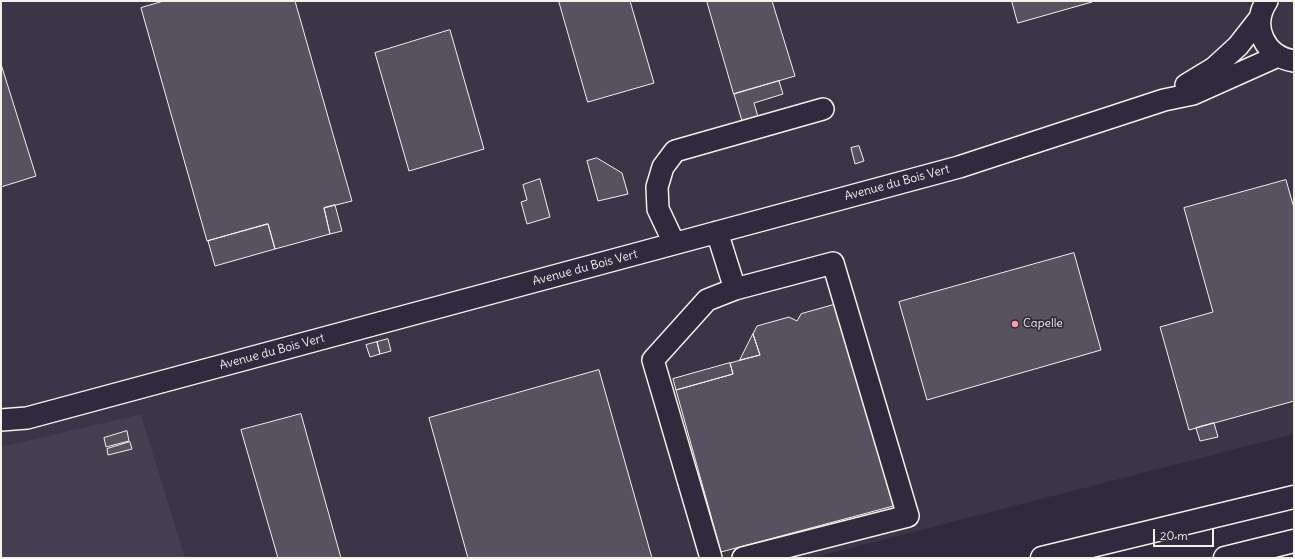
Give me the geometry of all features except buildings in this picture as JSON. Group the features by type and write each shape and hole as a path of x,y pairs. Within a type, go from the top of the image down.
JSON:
{"highway":[{"path":"1042,558 1294,497"},
{"path":"1225,558 1294,541"}],"street":[{"path":"1263,7 1260,29 1263,40 1269,49 1286,59"},
{"name":"Avenue du Bois Vert","path":"1164,100 1214,68 1238,46 1263,7"},
{"name":"Avenue du Bois Vert","path":"1,420 27,418 959,167 1164,100 1194,94 1286,59"},
{"path":"674,243 658,209 657,187 663,167 675,151 823,109"},
{"path":"717,232 735,289"},
{"path":"711,558 653,360 707,300 735,289 834,263 908,516 743,558"}],"shaded area":[{"path":"1,1 1294,1 1294,434 812,558 185,558 141,414 1,446"},
{"path":"141,414 185,558 1,558 1,446"}],"place":[{"name":"Capelle","path":"1015,324"}]}
